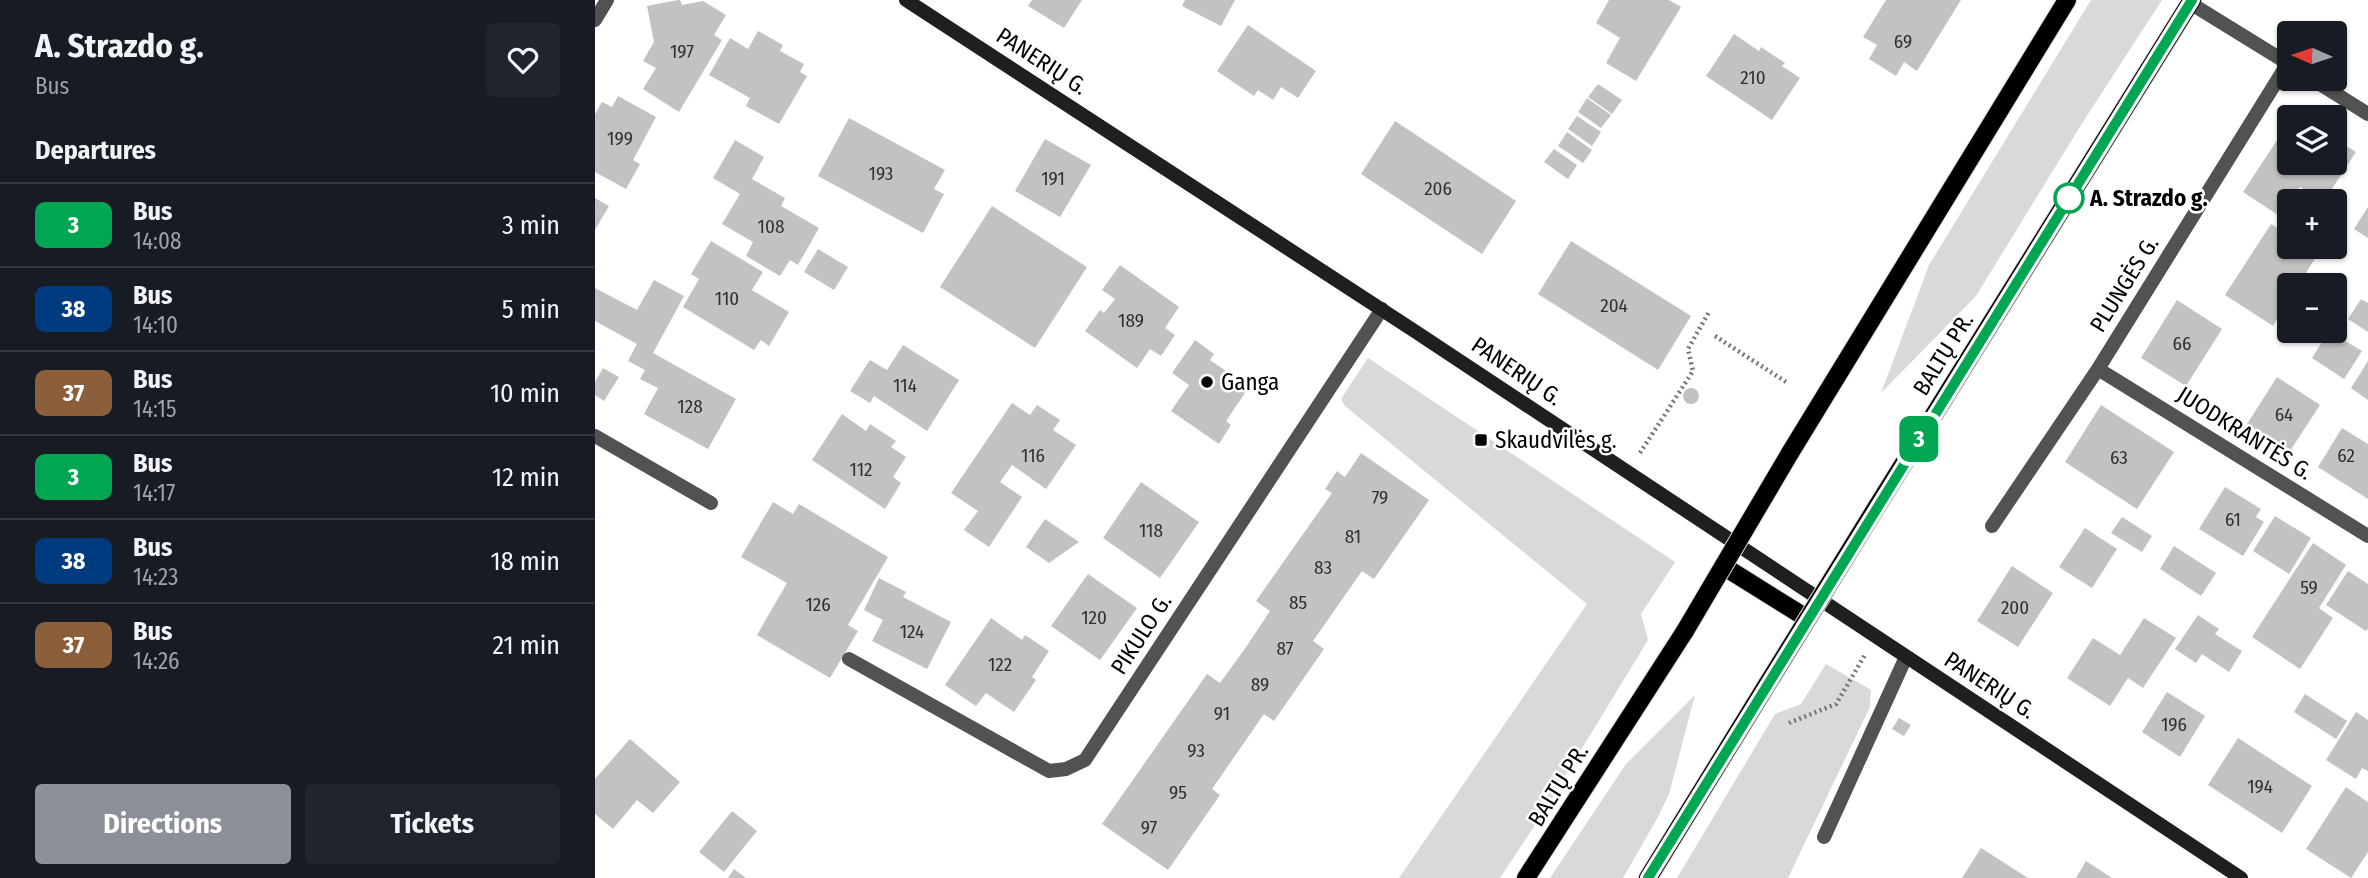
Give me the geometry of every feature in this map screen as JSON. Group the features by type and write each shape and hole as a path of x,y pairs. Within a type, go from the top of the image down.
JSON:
{"main road":[{"name":"PANERIŲ G.","path":"906,0 1382,309 2239,878"},
{"name":"BALTŲ PR.","path":"1526,878 1685,631 1790,453 2067,0"},
{"name":"BALTŲ PR.","path":"1648,878 2191,2"},
{"path":"1723,566 1808,619"}],"street":[{"path":"595,20 607,0"},
{"path":"2191,2 2277,56"},
{"name":"PLUNGĖS G.","path":"1992,526 2098,369 2277,81"},
{"path":"2331,91 2368,114"},
{"name":"PIKULO G.","path":"849,659 1049,771 1066,769 1085,760 1382,309"},
{"name":"JUODKRANTĖS G.","path":"2098,369 2368,536"},
{"path":"595,436 711,503"},
{"path":"1824,837 1906,657"}],"path":[{"path":"1629,472 1693,371 1688,349 1709,312"},
{"path":"1715,336 1786,382"},
{"path":"1789,723 1836,704 1876,637"}],"shaded area":[{"path":"2091,0 2162,0 1976,296 1881,393 1929,265"},
{"path":"1368,358 1675,562 1641,614 1648,640 1500,878 1399,878 1587,604 1345,406 1341,399"},
{"path":"1826,664 1871,690 1870,707 1788,878 1677,878 1775,714 1801,704"},
{"path":"1695,695 1669,794 1623,878 1550,878 1626,764"}],"building":[{"path":"680,0 682,5 703,1 726,15 714,35 722,40 679,112 643,89 656,68 643,61 654,42 647,6"},
{"path":"1032,0 1082,0 1064,28 1028,6"},
{"path":"1185,0 1235,0 1221,26 1182,6"},
{"path":"1609,0 1669,0 1681,7 1636,81 1606,63 1620,38 1596,23"},
{"path":"1886,0 1961,0 1917,71 1904,62 1896,76 1869,59 1877,45 1863,37"},
{"path":"1248,25 1316,71 1298,98 1281,87 1273,100 1258,90 1254,96 1217,71"},
{"path":"758,31 783,45 780,51 804,64 800,72 807,76 779,124 746,106 750,98 709,75 730,38 748,49"},
{"path":"1734,34 1759,51 1761,47 1785,63 1782,66 1800,78 1772,120 1706,76"},
{"path":"1598,84 1622,100 1612,114 1588,97"},
{"path":"618,96 656,117 633,160 640,164 626,189 595,172 595,114 602,102 612,107"},
{"path":"1587,98 1611,115 1601,128 1578,112"},
{"path":"1577,116 1601,132 1592,146 1568,129"},
{"path":"849,118 945,170 934,189 944,194 923,233 818,176"},
{"path":"1395,121 1516,201 1482,254 1361,174"},
{"path":"1567,132 1592,150 1583,163 1558,146"},
{"path":"1045,139 1091,165 1060,217 1015,191"},
{"path":"735,140 764,157 752,179 785,198 781,206 819,228 798,265 790,260 780,276 746,256 753,242 722,224 740,194 713,178"},
{"path":"2277,140 2277,175 2341,175 2332,189 2277,189 2277,214 2243,192"},
{"path":"2347,146 2356,152 2347,166"},
{"path":"1554,149 1577,165 1568,179 1544,162"},
{"path":"595,198 609,206 595,230"},
{"path":"992,206 1087,267 1035,348 940,287"},
{"path":"2368,207 2368,238 2354,229"},
{"path":"2271,224 2277,228 2277,259 2315,259 2306,273 2277,273 2277,320 2273,326 2225,295"},
{"path":"711,241 763,272 752,290 789,312 769,346 761,340 754,350 683,307 699,279 691,274"},
{"path":"1571,241 1691,316 1658,370 1538,294"},
{"path":"818,249 848,267 834,290 804,272"},
{"path":"1120,265 1179,307 1165,328 1175,335 1161,356 1150,349 1137,368 1085,331 1100,310 1104,313 1115,299 1102,290"},
{"path":"654,280 684,296 653,353 736,399 708,449 644,414 658,388 640,379 645,370 628,361 637,344 595,321 595,288 637,310"},
{"path":"2361,299 2368,303 2368,332 2348,319"},
{"path":"2177,300 2222,329 2186,386 2141,358"},
{"path":"1195,340 1214,354 1210,360 1249,387 1226,421 1231,425 1219,444 1171,411 1189,385 1172,373"},
{"path":"2347,342 2362,351 2344,379 2312,358 2321,343"},
{"path":"903,345 959,380 927,431 874,396 870,403 850,391 870,360 887,370"},
{"path":"2368,361 2368,400 2351,388"},
{"path":"603,368 619,377 604,401 595,395 595,382"},
{"path":"2277,377 2320,405 2290,451 2247,424"},
{"path":"1688,388 1694,388 1699,396 1697,402 1688,404 1683,399 1683,393"},
{"path":"1012,403 1030,415 1037,405 1060,420 1053,430 1076,445 1046,489 1012,465 1000,482 1022,497 989,547 964,530 978,511 951,493"},
{"path":"2101,405 2174,452 2137,509 2065,462"},
{"path":"842,414 866,431 870,424 896,441 891,447 906,457 893,477 901,483 885,509 812,460"},
{"path":"2342,428 2368,444 2368,499 2318,467"},
{"path":"1361,453 1429,500 1374,579 1362,571 1313,641 1324,649 1274,721 1264,714 1212,789 1220,795 1168,870 1102,824 1207,674 1220,683 1246,647 1270,611 1256,601 1332,493 1325,489 1337,471 1345,477"},
{"path":"1141,482 1199,522 1160,578 1103,538"},
{"path":"2225,487 2261,509 2256,517 2264,522 2243,556 2199,529"},
{"path":"773,502 793,514 799,504 888,557 848,625 858,631 830,678 757,635 787,583 741,557"},
{"path":"2275,516 2311,538 2289,574 2253,551"},
{"path":"2122,517 2152,536 2142,552 2111,533"},
{"path":"1045,519 1079,542 1049,563 1026,547"},
{"path":"2085,528 2117,549 2092,588 2059,567"},
{"path":"2313,543 2346,565 2319,608 2333,618 2300,669 2252,637"},
{"path":"2174,546 2216,573 2201,596 2160,569"},
{"path":"2012,566 2053,593 2018,647 1977,621"},
{"path":"2348,571 2368,584 2366,631 2326,605"},
{"path":"1088,574 1137,608 1100,660 1051,626"},
{"path":"879,578 906,592 903,597 951,622 927,669 872,641 883,620 864,610"},
{"path":"2198,615 2219,629 2215,634 2242,651 2229,672 2202,654 2196,663 2175,649"},
{"path":"991,618 1022,640 1025,635 1049,651 1032,677 1036,680 1014,712 986,693 976,706 945,685"},
{"path":"2144,618 2176,638 2143,688 2128,678 2110,706 2067,678 2093,638 2120,655"},
{"path":"2167,692 2205,716 2180,757 2142,732"},
{"path":"2305,694 2347,721 2336,739 2294,712"},
{"path":"2356,712 2368,720 2368,771 2362,768 2356,779 2326,760"},
{"path":"1899,718 1911,725 1904,736 1892,729"},
{"path":"2238,738 2312,786 2282,833 2208,785"},
{"path":"630,739 680,782 653,813 637,800 613,829 595,814 595,779"},
{"path":"2346,787 2368,802 2368,852 2351,878 2306,849"},
{"path":"732,811 757,831 724,872 699,852"},
{"path":"1981,848 2028,878 1962,878"},
{"path":"2086,861 2112,878 2076,878"},
{"path":"734,869 746,878 728,878"}],"bus line":[{"name":"3","path":"1648,878 2192,0"}],"place":[{"name":"A. Strazdo g.","path":"2069,198"},
{"name":"Ganga","path":"1207,382"},
{"name":"Skaudvilės g.","path":"1481,440"}]}
